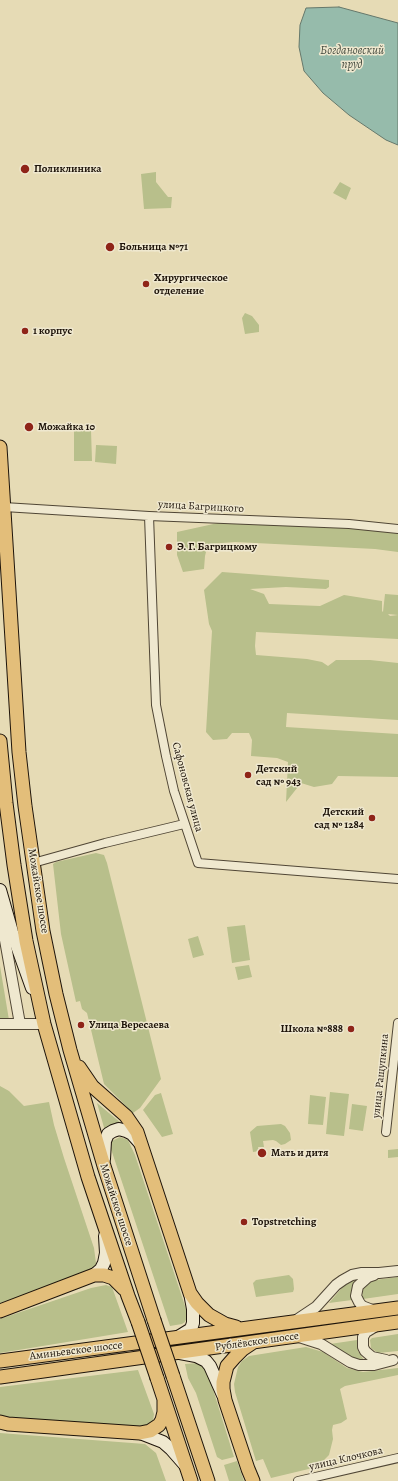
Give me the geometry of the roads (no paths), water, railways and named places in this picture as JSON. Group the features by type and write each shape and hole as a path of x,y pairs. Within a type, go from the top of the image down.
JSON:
{"main road":[{"name":"Можайское шоссе","path":"0,447 19,752 25,806 46,945 70,1050 104,1166 154,1320 208,1477"},
{"name":"Можайское шоссе","path":"0,741 14,865 26,941 40,1009 68,1113 191,1481"},
{"path":"0,890 12,932 40,1009"},
{"path":"70,1050 80,1069 92,1086 131,1122 142,1144 190,1293 193,1309 193,1323 191,1329 176,1338"},
{"path":"104,1166 105,1141 108,1134 113,1131 119,1129 126,1131 132,1134 142,1144"},
{"path":"0,1311 94,1275 101,1269 106,1258 105,1227"},
{"path":"94,1275 104,1275 113,1278 122,1286 128,1296"},
{"path":"190,1293 203,1310 216,1320 234,1327 246,1328"},
{"name":"Рублёвское шоссе","path":"152,1341 398,1308"},
{"name":"Рублёвское шоссе","path":"116,1362 398,1322"},
{"name":"Аминьевское шоссе","path":"0,1360 152,1341"},
{"path":"225,1400 223,1382 227,1366 243,1349 255,1342"},
{"path":"179,1353 196,1356 206,1361 210,1366 225,1400 250,1477"},
{"name":"Аминьевское шоссе","path":"0,1377 116,1362"},
{"path":"140,1433 150,1431 162,1420 164,1400"},
{"path":"3,1423 140,1433 164,1443 186,1466"}],"street":[{"name":"улица Багрицкого","path":"4,507 149,516 349,524 398,529"},
{"name":"Сафоновская улица","path":"149,516 156,705 174,791 198,863 398,879"},
{"path":"33,863 105,843 184,824"},
{"path":"0,912 20,1024"},
{"name":"улица Ращупкина","path":"386,1132 398,1023"},
{"path":"0,1024 44,1024"},
{"path":"292,1322 309,1313 343,1280 352,1275 398,1271"},
{"path":"375,1311 362,1306 356,1296 356,1291 358,1286 368,1277 379,1273"},
{"path":"378,1325 366,1332 363,1337 363,1347 365,1351 372,1357 383,1360 395,1359"},
{"path":"295,1336 321,1344 350,1362 359,1365 374,1365 395,1359"},
{"name":"улица Клочкова","path":"298,1481 398,1458"}],"water":[{"name":"Богдановский пруд","path":"339,7 398,23 398,145 386,140 349,115 323,93 304,71 299,47 300,25 306,8"}],"place":[{"name":"Поликлиника","path":"25,169"},
{"name":"Больница №71","path":"110,247"},
{"name":"Хирургическое отделение","path":"146,284"},
{"name":"1 корпус","path":"25,331"},
{"name":"Можайка 10","path":"29,427"},
{"name":"Э. Г. Багрицкому","path":"169,547"},
{"name":"Детский сад № 943","path":"248,775"},
{"name":"Детский сад № 1284","path":"372,818"},
{"name":"Улица Вересаева","path":"81,1025"},
{"name":"Школа №888","path":"351,1029"},
{"name":"Мать и дитя","path":"262,1153"},
{"name":"Topstretching","path":"244,1222"}]}
